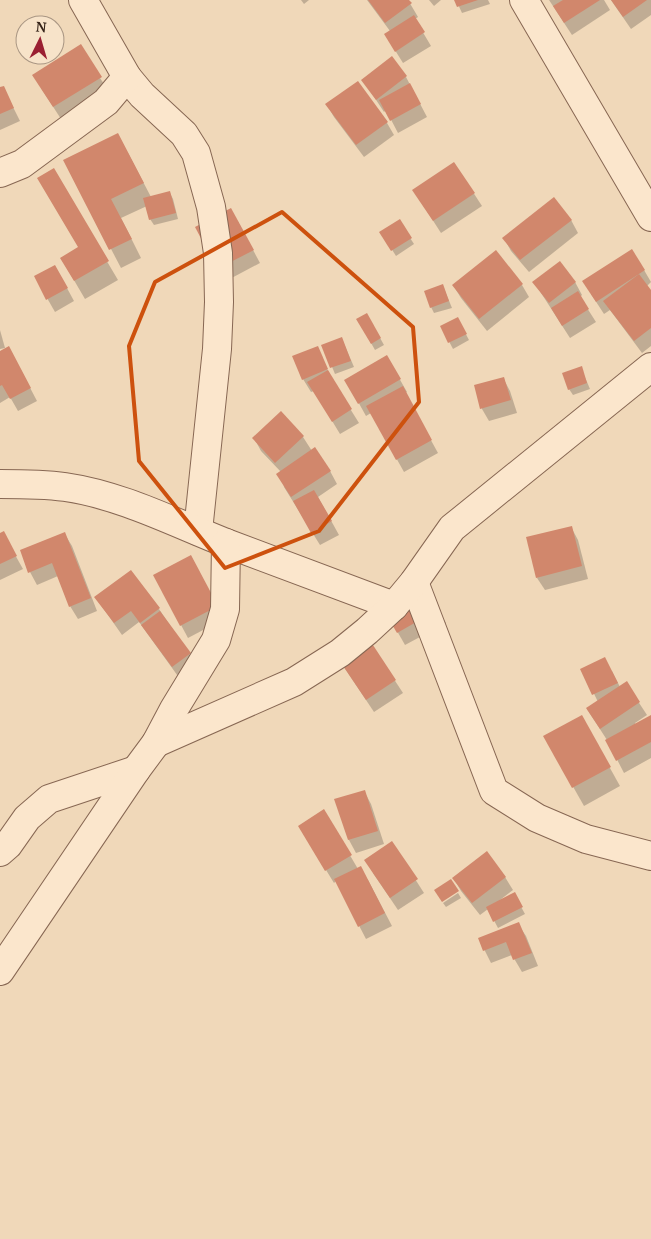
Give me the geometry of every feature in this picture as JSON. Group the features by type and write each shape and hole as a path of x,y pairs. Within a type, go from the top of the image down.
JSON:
{"street":[{"path":"83,0 127,77 142,95 184,134 196,153 211,207 218,253 219,302 217,350 198,531"},
{"path":"524,0 651,217"},
{"path":"0,173 22,164 106,102 127,77"},
{"path":"156,743 294,682 340,654 394,606 414,582 452,528 651,367"},
{"path":"0,484 27,483 65,487 139,506 226,543 394,606"},
{"path":"0,971 156,743 174,709 216,640 222,625 225,609 226,543"},
{"path":"414,582 494,791 538,818 586,840 651,856"},
{"path":"0,852 8,845 26,818 48,799 136,770"}],"highlighted area":[{"path":"282,212 413,327 419,402 319,531 225,568 139,461 129,346 155,282"}],"building":[{"path":"368,0 409,0 412,3 385,23"},
{"path":"454,0 478,0 457,7"},
{"path":"563,0 600,0 564,23 553,6"},
{"path":"611,0 647,0 623,17"},
{"path":"414,15 425,32 395,52 384,34"},
{"path":"81,44 102,77 53,107 32,75 48,65 65,65 65,54"},
{"path":"392,56 407,76 376,100 361,80"},
{"path":"358,81 388,122 356,145 325,104"},
{"path":"410,83 421,104 390,121 379,100"},
{"path":"4,86 14,108 0,114 0,87"},
{"path":"118,133 144,183 111,199 132,239 109,250 63,160"},
{"path":"454,162 475,193 433,221 412,190"},
{"path":"54,168 109,261 74,281 60,258 78,247 37,178"},
{"path":"170,191 176,213 149,220 143,198"},
{"path":"554,197 572,220 520,260 502,238"},
{"path":"231,208 254,250 217,269 195,227"},
{"path":"400,219 412,238 391,251 379,232"},
{"path":"632,249 645,270 596,302 582,281"},
{"path":"496,250 523,284 479,319 452,285"},
{"path":"560,261 576,282 549,303 532,282"},
{"path":"55,265 68,288 46,300 34,276"},
{"path":"639,274 651,290 651,328 634,341 603,301"},
{"path":"443,284 449,301 430,308 424,291"},
{"path":"578,291 589,309 562,326 551,308"},
{"path":"367,313 381,338 371,344 356,319"},
{"path":"458,317 467,334 448,343 440,326"},
{"path":"342,337 351,361 330,368 321,345"},
{"path":"9,346 31,388 10,399 2,385 0,386 0,351"},
{"path":"318,346 328,369 302,380 292,356"},
{"path":"387,355 401,379 358,404 344,380"},
{"path":"582,366 587,383 568,390 562,373"},
{"path":"328,370 352,409 332,422 307,382"},
{"path":"504,377 511,400 480,409 474,385"},
{"path":"403,386 432,440 396,460 366,406"},
{"path":"281,411 304,436 275,463 252,438"},
{"path":"315,447 331,471 291,497 276,474"},
{"path":"314,490 332,521 311,533 293,501"},
{"path":"572,526 582,566 536,578 526,537"},
{"path":"4,531 17,556 0,564 0,533"},
{"path":"65,532 91,598 69,607 52,563 28,573 20,550"},
{"path":"191,555 218,606 180,626 153,575"},
{"path":"131,570 160,608 140,623 131,611 114,623 94,597"},
{"path":"429,591 439,609 397,633 386,614"},
{"path":"160,611 191,653 172,667 141,625"},
{"path":"367,636 396,680 366,700 337,657"},
{"path":"605,657 618,683 592,695 580,669"},
{"path":"627,681 640,702 600,729 586,708"},
{"path":"582,715 611,767 572,788 543,736"},
{"path":"651,715 651,742 616,761 605,740"},
{"path":"365,790 378,831 348,840 334,799"},
{"path":"324,809 352,855 325,871 298,826"},
{"path":"392,841 418,879 390,898 364,860"},
{"path":"487,851 506,877 472,903 452,878"},
{"path":"361,866 385,913 358,927 334,879"},
{"path":"451,879 459,891 442,902 434,890"},
{"path":"515,892 523,907 493,922 486,907"},
{"path":"519,922 532,953 513,960 506,942 483,951 478,938"}]}
